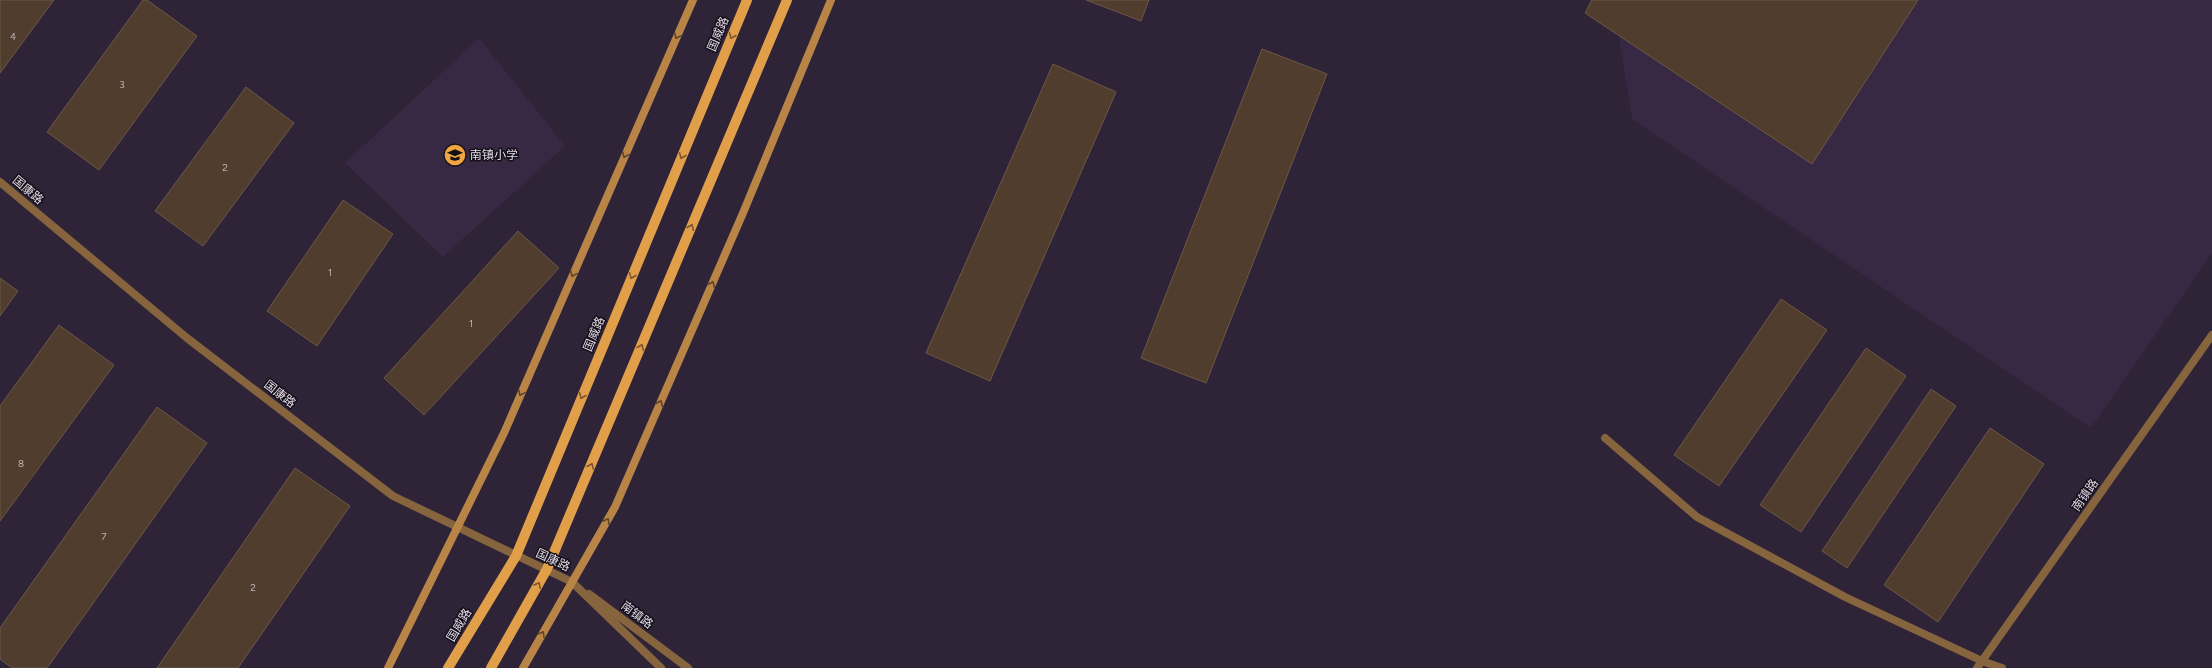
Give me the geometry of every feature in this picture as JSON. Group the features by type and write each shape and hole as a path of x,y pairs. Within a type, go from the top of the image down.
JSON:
{"main road":[{"path":"388,668 504,433 693,0"},
{"name":"国威路","path":"448,668 516,556 747,0"},
{"path":"492,668 548,569 787,0"},
{"path":"523,668 615,507 743,213 831,0"}],"street":[{"name":"国康路","path":"0,182 187,338 393,496 516,556 548,569 572,582"},
{"name":"南镇路","path":"1977,668 2212,335"},
{"path":"1605,438 1697,517 1845,597 1982,661 2002,668"},
{"path":"572,582 661,668"},
{"name":"南镇路","path":"572,582 688,668"}],"shaded area":[{"path":"1588,0 2212,0 2212,253 2091,428 1632,119 1617,24"},
{"name":"南镇小学","path":"479,38 565,146 443,257 345,163"}],"building":[{"path":"0,0 54,0 0,73"},
{"path":"143,0 147,0 197,36 99,170 47,132"},
{"path":"1086,0 1149,0 1141,21"},
{"path":"1592,0 1918,0 1812,164 1585,13"},
{"path":"1262,49 1327,74 1206,383 1141,358"},
{"path":"1053,64 1116,92 990,381 926,353"},
{"path":"246,87 294,123 203,246 155,211"},
{"path":"343,200 393,234 317,346 267,311"},
{"path":"518,231 559,268 424,415 384,378"},
{"path":"0,278 18,291 0,316"},
{"path":"1781,299 1827,330 1719,486 1674,455"},
{"path":"59,325 114,365 0,521 0,406"},
{"path":"1866,348 1906,376 1801,532 1760,505"},
{"path":"1931,389 1956,406 1847,568 1822,551"},
{"path":"157,407 207,443 47,668 12,668 0,659 0,628"},
{"path":"1990,428 2044,464 1938,622 1884,585"},
{"path":"295,468 350,506 238,668 157,668"}],"place":[{"name":"南镇小学","path":"455,155"}]}
